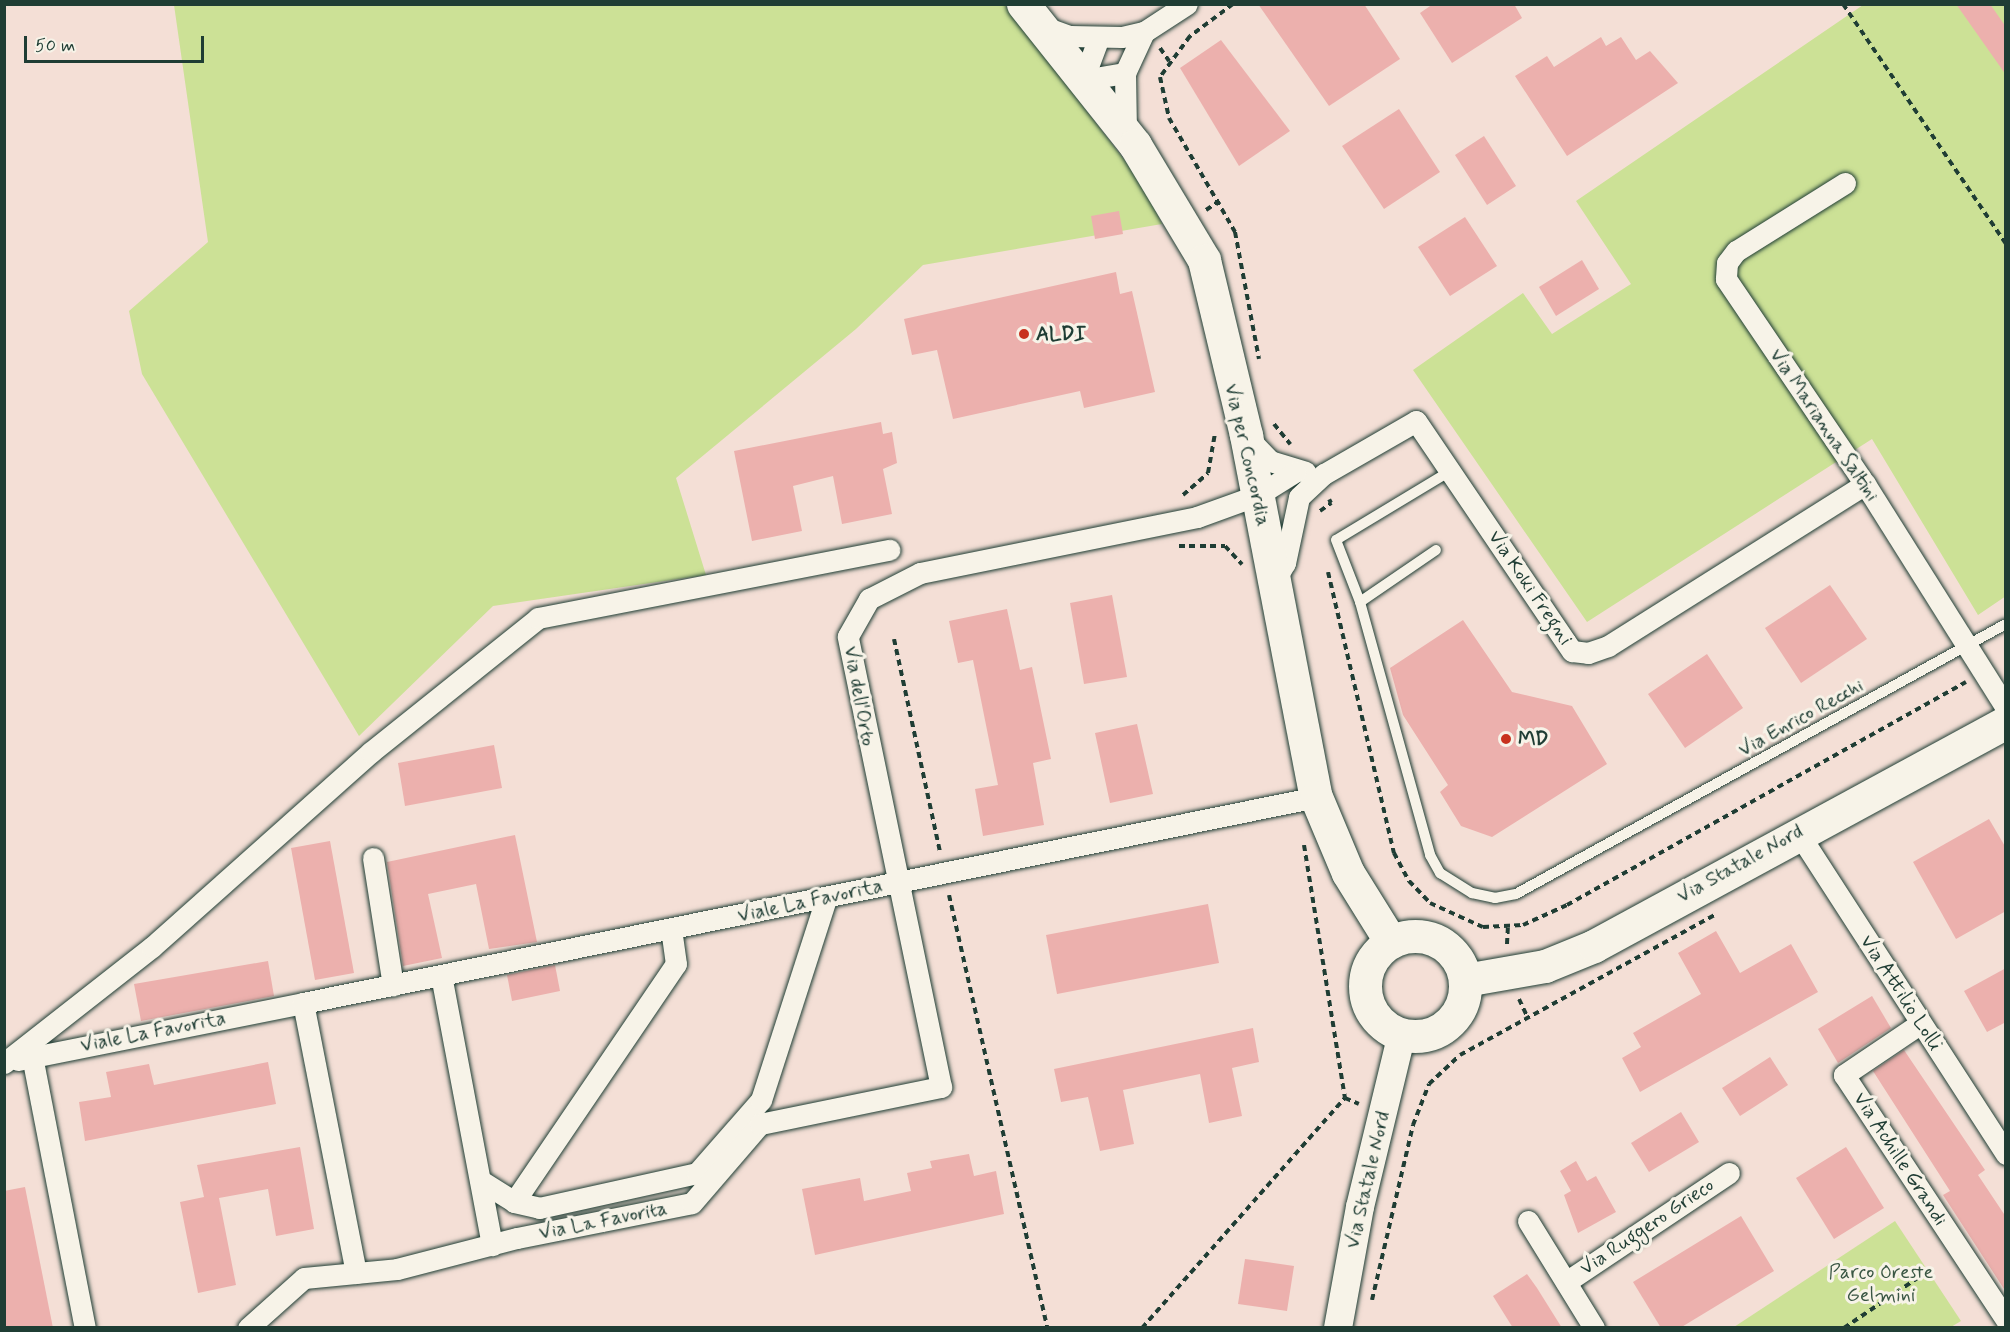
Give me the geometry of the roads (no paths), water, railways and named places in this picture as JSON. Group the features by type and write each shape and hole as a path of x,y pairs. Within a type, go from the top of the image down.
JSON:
{"main road":[{"name":"Via per Concordia","path":"1031,15 1127,135 1185,225 1204,260 1258,495 1261,575 1307,799 1348,873 1391,942"},
{"name":"Via Statale Nord","path":"1465,981 1545,966 1594,946 1797,831 2006,723"},
{"path":"1423,936 1438,942 1451,951 1465,981 1453,1020 1429,1034 1402,1034 1374,1015 1367,1000 1369,967 1391,942 1423,936"},
{"name":"Via Statale Nord","path":"1338,1328 1402,1034"}],"street":[{"path":"1031,15 1070,36 1099,37 1144,32 1187,4"},
{"path":"1127,135 1125,73 1144,32"},
{"path":"1099,37 1083,80 1125,73"},
{"name":"Via Marianna Saltini","path":"1845,183 1736,251 1727,263 1726,279 1865,484 2006,708"},
{"name":"Via Koki Fregni","path":"1299,497 1312,475 1416,421 1452,470 1556,632 1572,651 1588,653 1865,484"},
{"path":"1244,427 1270,461 1312,475"},
{"path":"1258,495 1312,475"},
{"path":"1258,495 1299,497 1285,563 1261,575"},
{"name":"Via dell'Orto","path":"941,1087 897,884 848,636 869,599 920,573 1170,523 1258,495"},
{"path":"4,1063 125,970 371,752 538,618 889,550"},
{"name":"Viale La Favorita","path":"4,1063 945,875 1307,799"},
{"name":"Via Attilio Lolli","path":"1797,831 2006,1154"},
{"path":"373,858 393,985"},
{"path":"481,1181 514,1202 539,1208 697,1173 762,1100 826,899"},
{"path":"514,1202 676,964 671,929"},
{"path":"441,975 492,1245"},
{"path":"303,1003 356,1273"},
{"name":"Via Achille Grandi","path":"1921,1023 1844,1075 2006,1320"},
{"path":"32,1056 85,1328"},
{"name":"Via La Favorita","path":"248,1328 304,1278 397,1269 492,1245 692,1203 760,1124 941,1087"},
{"name":"Via Ruggero Grieco","path":"1566,1282 1729,1173"},
{"path":"1528,1221 1594,1328"}],"lane":[{"name":"Via Enrico Recchi","path":"1452,470 1336,540 1360,602 1415,812 1440,873 1472,893 1495,898 1516,894 2006,624"},
{"path":"1360,602 1436,550"}],"place":[{"name":"ALDI","path":"1024,334"},
{"name":"MD","path":"1506,739"}],"park label":[{"name":"Parco Oreste Gelmini","path":"1881,1284"}]}
